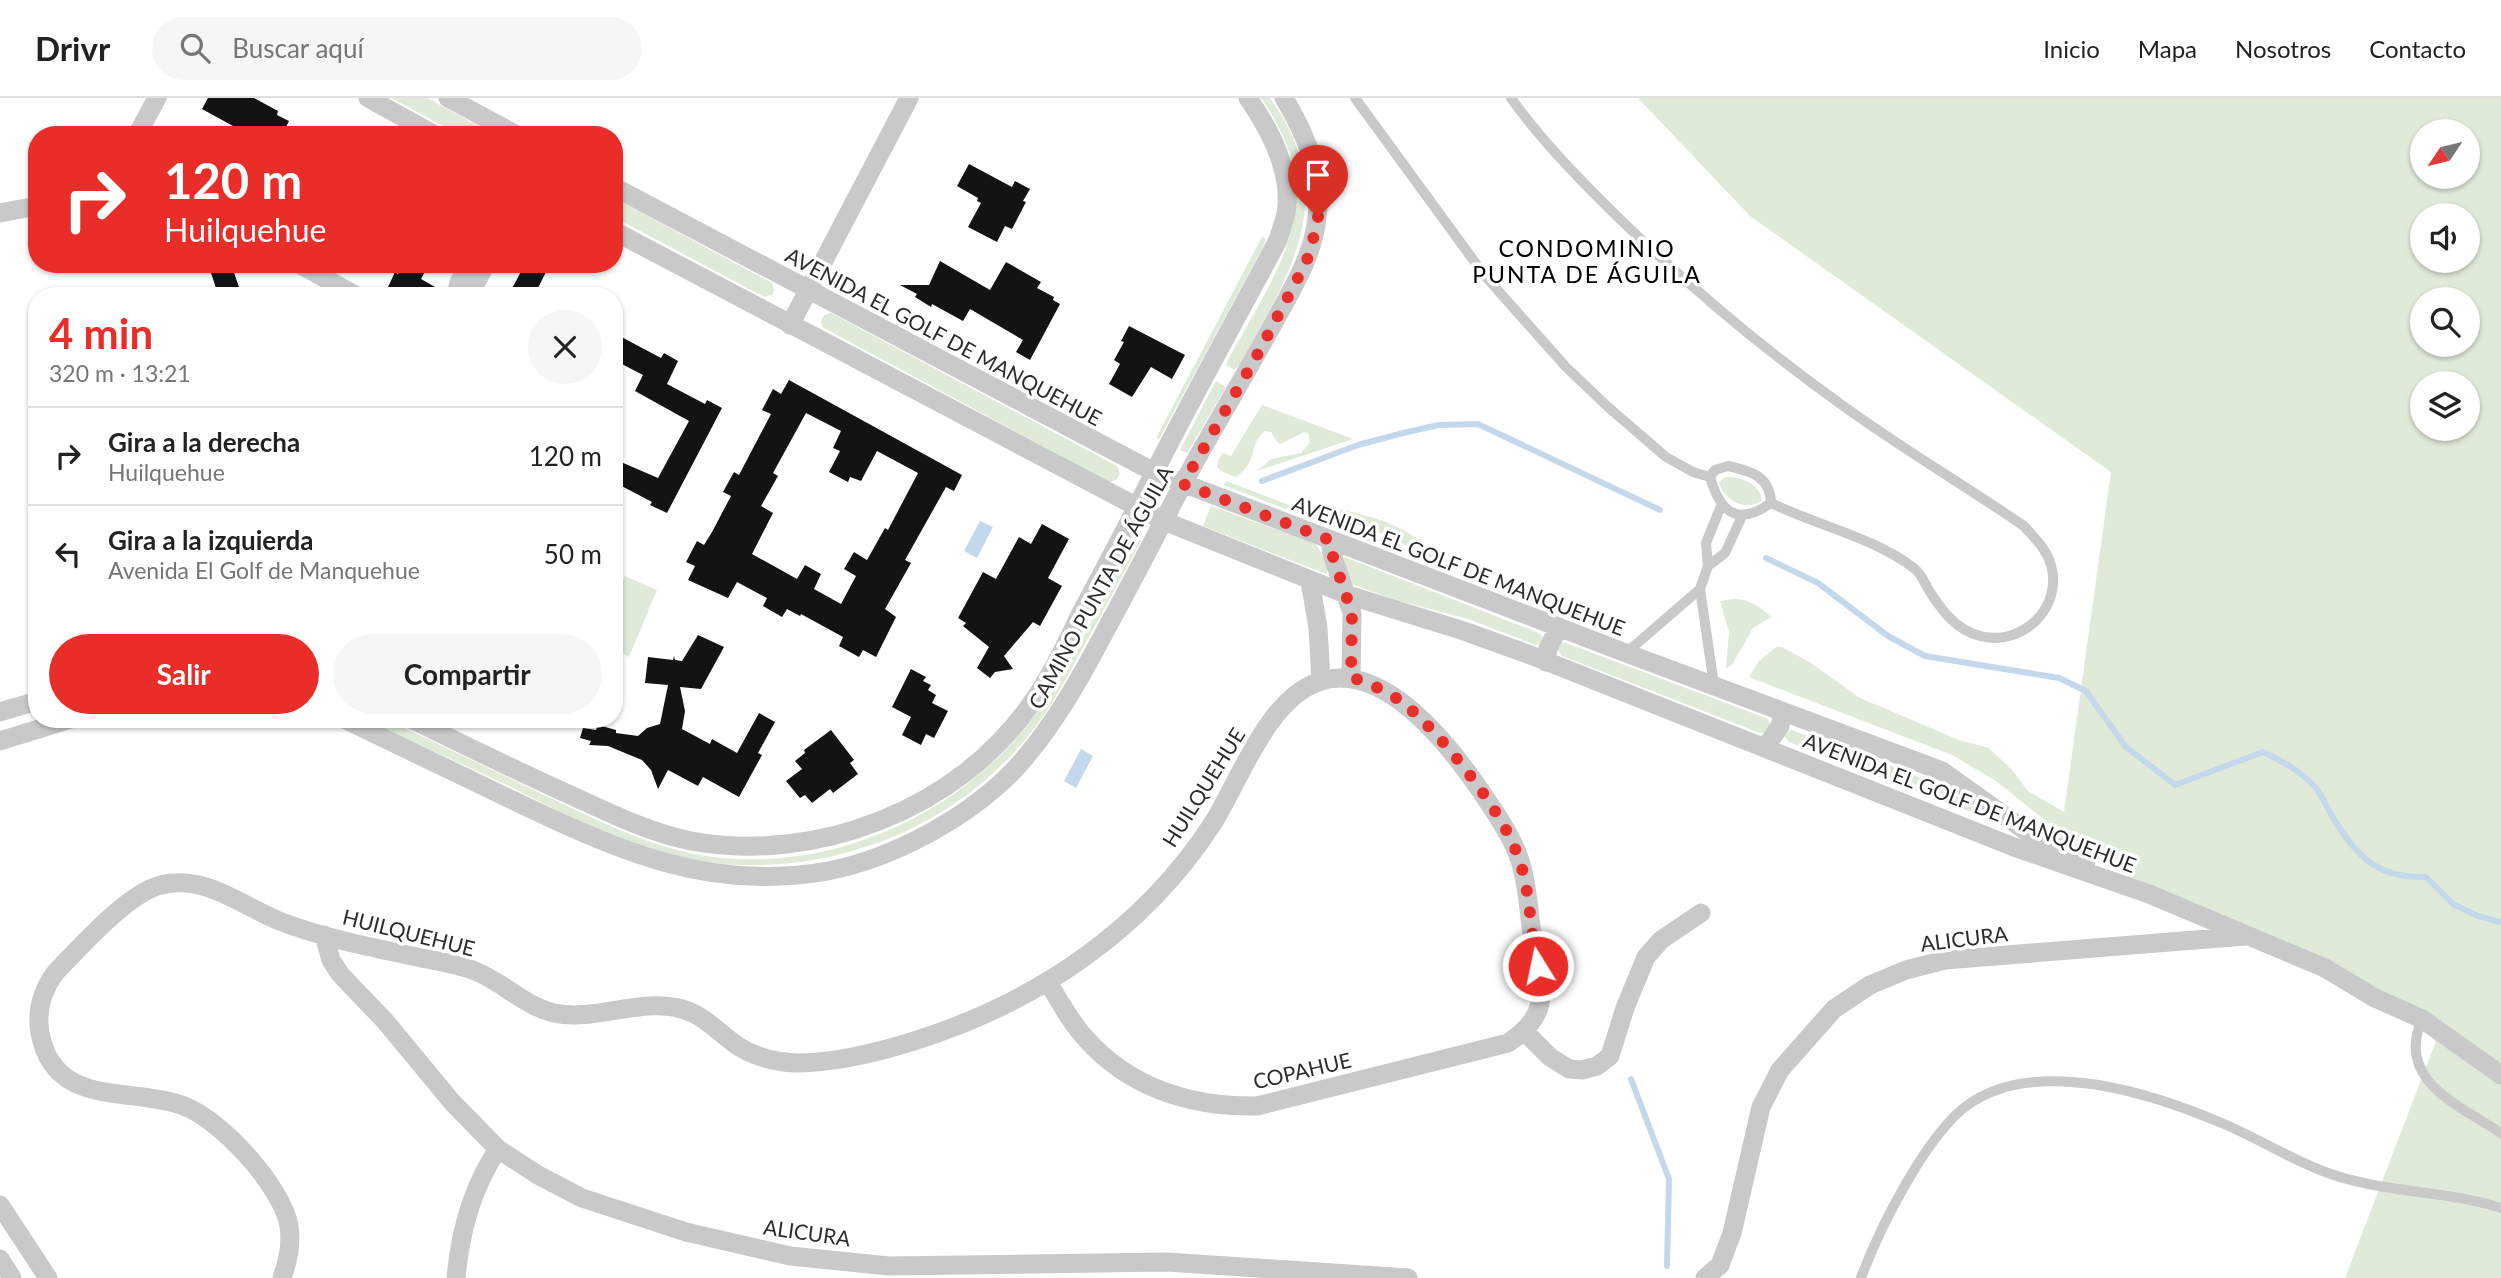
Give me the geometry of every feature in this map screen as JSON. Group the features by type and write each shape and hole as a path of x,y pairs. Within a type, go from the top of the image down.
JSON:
{"street":[{"path":"142,126 157,98"},
{"path":"368,98 419,126"},
{"path":"449,98 500,126"},
{"path":"790,324 909,98"},
{"name":"CAMINO PUNTA DE ÁGUILA","path":"430,728 635,825 690,840 737,846 795,843 855,830 912,807 952,782 992,748 1030,706 1055,665 1278,240 1286,211 1285,182 1277,148 1263,119 1248,98"},
{"name":"CAMINO PUNTA DE ÁGUILA","path":"363,728 595,839 656,861 714,875 772,878 829,870 881,856 937,827 979,801 1013,770 1046,732 1073,692 1310,253 1318,217 1316,169 1301,127 1284,98"},
{"name":"AVENIDA EL GOLF DE MANQUEHUE","path":"623,192 1154,472 1942,771 2026,831 2149,894"},
{"path":"0,213 28,208"},
{"name":"AVENIDA EL GOLF DE MANQUEHUE","path":"623,236 1164,521 1310,581 1464,631 2014,847 2149,894"},
{"path":"315,273 341,287"},
{"path":"1330,540 1332,554 1352,613 1351,677 1379,688 1403,703 1438,738 1467,772 1500,820 1517,851 1542,983 1534,1019 1525,1032 1550,1057 1569,1069 1582,1070 1597,1066 1610,1056 1646,957 1661,940 1701,913"},
{"path":"1310,581 1318,628 1321,680"},
{"path":"1546,662 1548,648 1559,627"},
{"name":"HUILQUEHUE","path":"282,1278 290,1251 289,1226 285,1212 271,1187 230,1136 204,1115 186,1106 144,1096 97,1092 73,1082 53,1063 45,1050 39,1008 48,983 64,964 129,902 149,889 174,883 201,885 218,890 279,920 324,935 464,967 499,982 536,1007 560,1014 584,1015 651,1006 687,1010 712,1024 743,1049 767,1059 788,1062 830,1060 902,1045 978,1018 1048,982 1106,941 1153,898 1184,863 1211,825 1275,715 1294,696 1321,680 1351,677"},
{"path":"0,712 28,704"},
{"path":"1765,748 1780,726 1783,712"},
{"path":"0,741 42,728"},
{"path":"2149,894 2325,968 2375,998 2422,1019 2501,1075"},
{"name":"ALICURA","path":"324,935 331,960 340,974 385,1021 452,1102 498,1149 538,1175 582,1198 686,1232 790,1256 889,1266 1167,1262 1408,1278"},
{"name":"ALICURA","path":"1705,1278 1720,1265 1732,1233 1760,1107 1780,1070 1834,1009 1870,985 1906,970 1945,960 2249,936"},
{"name":"COPAHUE","path":"1048,982 1066,1013 1087,1040 1116,1066 1151,1087 1194,1101 1225,1107 1257,1105 1485,1050 1508,1043 1525,1032"},
{"path":"456,1278 470,1208 482,1177 498,1149"},
{"path":"0,1205 48,1278"},
{"path":"0,1259 12,1278"}],"lane":[{"path":"1355,98 1485,276 1566,367 1666,457 1693,472 1710,477"},
{"path":"1511,98 1545,140 1610,210 1739,327 1844,406 2024,526 2046,552 2051,563 2053,588 2050,600 2027,629 2004,638 1979,636 1958,625 1940,608 1919,572 1904,561 1875,546 1771,503"},
{"path":"1710,477 1715,470 1728,466 1756,474 1770,492 1771,503"},
{"path":"1710,477 1721,506 1731,513 1742,516 1759,512 1771,503"},
{"path":"1714,685 1700,589 1708,566 1706,543 1721,506"},
{"path":"1708,566 1725,553 1742,516"},
{"path":"1626,653 1669,613 1700,589"},
{"path":"2422,1019 2414,1044 2419,1070 2426,1081 2501,1133"},
{"path":"1861,1278 1906,1185 1942,1128 1970,1103 1986,1094 2029,1083 2081,1082 2127,1090 2187,1109 2226,1125 2291,1158 2348,1180 2378,1188 2469,1199 2501,1208"}],"green space":[{"path":"391,98 427,98 478,126 443,126"},
{"path":"1261,98 1270,98 1291,134 1303,169 1305,202 1301,234 1290,266 1259,330 1234,370 1226,365 1227,362 1279,264 1290,233 1296,202 1294,170 1283,135"},
{"path":"1638,98 2501,98 2501,1278 2345,1278 2441,1028 2060,843 2061,833 1996,781 1952,755 1749,677 1759,661 1776,647 1782,647 1811,663 1860,698 1959,740 1989,748 2012,770 2028,791 2064,812 2111,472 1750,216"},
{"path":"623,203 772,283 772,295 764,297 623,222"},
{"path":"1262,237 1266,239 1262,249 1159,439 1156,438"},
{"path":"831,313 1117,466 1120,474 1116,480 1109,482 822,327 824,315"},
{"path":"1216,381 1226,387 1187,453 1180,450"},
{"path":"1262,405 1353,439 1257,471 1271,459 1301,453 1310,442 1308,433 1304,432 1281,444 1271,432 1265,431 1256,442 1250,461 1242,472 1235,477 1221,471 1217,467 1218,461 1223,453 1231,456"},
{"path":"1725,477 1749,482 1758,490 1762,501 1743,505 1731,500 1719,483"},
{"path":"1226,481 1379,539 1404,555 1224,485"},
{"path":"1306,503 1358,514 1395,526 1425,546 1434,559 1385,535"},
{"path":"1211,506 1314,543 1328,569 1326,574 1203,526"},
{"path":"1134,537 1141,541 1069,673 1046,712 1017,749 963,797 922,823 877,843 812,860 780,864 714,863 649,850 578,821 383,728 405,728 594,819 663,846 729,859 778,858 827,851 874,836 918,816 960,790 997,758 1030,722 1045,702 1086,632"},
{"path":"1345,557 1539,633 1542,636 1541,642 1536,645 1471,620 1393,599 1348,583 1342,560"},
{"path":"625,576 657,590 629,657 623,654"},
{"path":"1734,599 1754,604 1771,617 1753,628 1732,665 1726,668 1729,632 1720,601"},
{"path":"1561,643 1766,718 1770,722 1769,732 1760,733 1562,656 1558,650"},
{"path":"1791,730 1925,780 1972,805 1984,817 1789,742 1784,736"}],"water":[{"path":"980,521 993,527 977,558 964,551"},
{"path":"1081,749 1093,756 1076,788 1064,781"}],"building":[{"path":"208,98 254,98 278,111 277,115 289,121 286,126 233,126 202,109"},
{"path":"969,164 1012,187 1015,181 1030,189 1012,229 1005,226 997,242 968,227 981,203 977,201 978,198 957,186"},
{"path":"940,261 990,290 1006,262 1041,282 1037,288 1054,297 1053,300 1060,304 1030,360 1016,352 1023,340 970,309 963,321 932,304 931,307 915,297 917,294 900,285 929,285"},
{"path":"211,273 234,273 239,287 216,287"},
{"path":"395,273 424,273 421,279 435,287 388,287"},
{"path":"520,273 546,273 538,287 513,287"},
{"path":"1129,326 1185,355 1172,379 1151,367 1132,397 1109,384 1120,364 1114,360"},
{"path":"623,338 661,358 664,353 678,361 667,384 705,404 707,400 722,408 667,513 623,487 623,463 658,478 689,421 635,391 643,375 623,365"},
{"path":"789,380 962,475 954,491 946,487 905,560 911,563 885,609 896,617 876,657 863,650 859,657 839,646 843,637 801,614 800,616 787,609 782,617 763,606 767,598 737,582 728,598 688,580 695,566 686,562 697,541 704,545 712,532 731,496 723,492 734,472 739,475 771,414 762,410 773,389 781,394","holes":["806,413 841,431 833,448 840,451 829,472 848,482 850,477 861,481 877,451 918,473 888,530 885,528 867,560 854,552 844,569 856,576 841,604 814,589 821,574 805,565 797,579 752,554 773,513 761,506 778,476 773,473"]},
{"path":"1042,524 1069,539 1048,578 1062,586 1040,626 1033,622 1004,656 1013,669 995,672 990,678 977,668 989,647 963,626 966,623 958,618 983,572 996,579 1019,537 1031,544"},
{"path":"698,635 724,647 701,689 680,687 685,711 682,729 710,744 712,739 737,753 759,713 775,722 758,753 762,755 739,797 703,777 698,786 668,770 658,789 651,770 642,760 608,746 589,745 591,741 580,738 583,728 609,728 616,730 616,733 638,736 647,728 660,724 668,685 645,683 648,657 673,660 674,656 675,660 682,661"},
{"path":"911,669 926,677 923,681 931,685 928,690 936,695 932,703 948,711 934,738 926,734 921,745 902,735 911,717 892,707"},
{"path":"831,730 854,760 850,763 858,774 833,793 830,789 812,803 805,795 800,798 786,781 802,769 795,761 805,753 804,750"}],"waterway":[{"path":"1262,481 1358,445 1407,432 1439,425 1478,424 1660,510"},
{"path":"1766,558 1818,583 1888,636 1925,656 2059,678 2086,691 2125,746 2175,785 2263,752 2270,755 2298,772 2316,788 2350,843 2370,862 2394,874 2426,877 2453,904 2478,916 2501,922"},
{"path":"1631,1079 1669,1179 1667,1266"}],"district":[{"name":"CONDOMINIO PUNTA DE ÁGUILA","path":"1587,261"}],"route":[{"path":"1318,217 1310,253 1300,274 1183,484 1330,540 1332,554 1352,613 1351,677 1379,688 1403,703 1467,772 1500,820 1517,851 1528,898 1538,966"}]}
